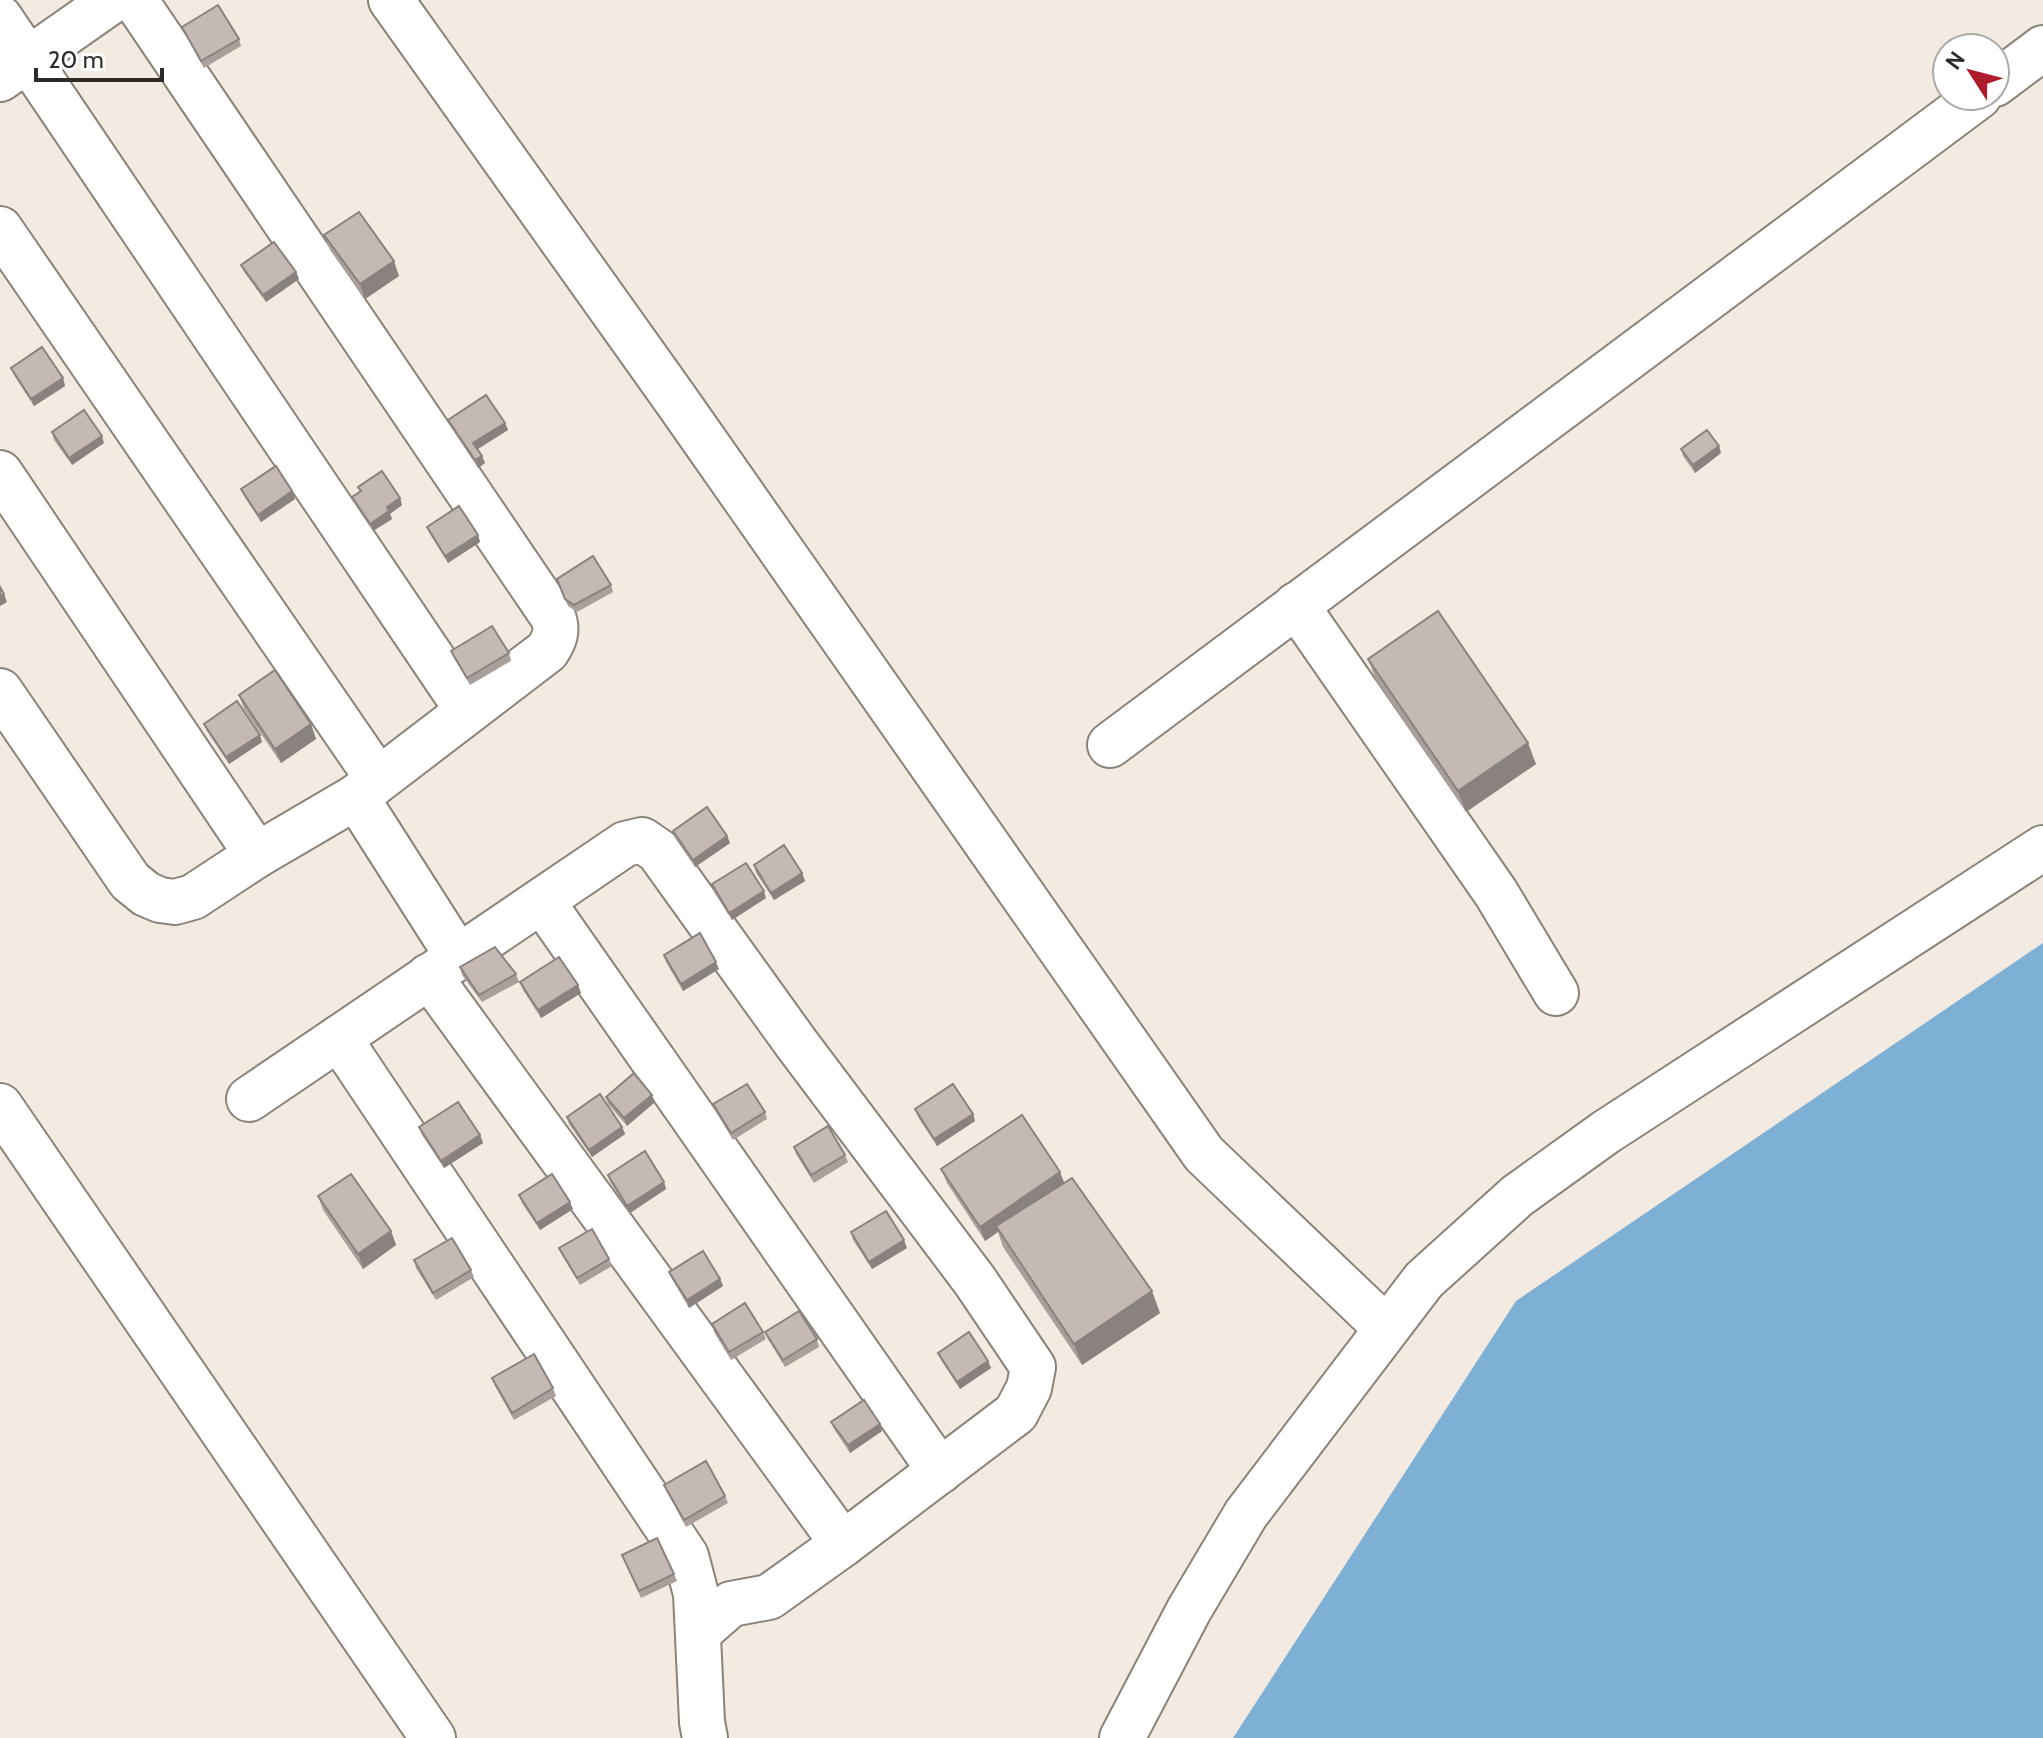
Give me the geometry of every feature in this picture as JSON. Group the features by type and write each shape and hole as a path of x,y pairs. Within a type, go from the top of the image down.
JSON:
{"street":[{"path":"14,69 113,0"},
{"path":"0,691 130,881 146,894 175,902 193,897 367,788 547,651 557,627 135,0"},
{"path":"391,0 676,400 1204,1154 1385,1327"},
{"path":"0,18 14,69 468,711"},
{"path":"2011,72 2043,48"},
{"path":"1110,745 1958,112"},
{"path":"0,229 367,788 444,967 843,1544"},
{"path":"0,473 257,855"},
{"path":"1296,605 1496,893 1556,993"},
{"path":"249,1099 625,844 642,840 658,851 796,1043 1018,1341 1033,1367 1029,1388 1016,1413 769,1597 731,1604 699,1632"},
{"path":"1122,1738 1189,1610 1246,1514 1385,1327 1424,1280 1529,1187 1619,1123 2043,848"},
{"path":"542,901 940,1471"},
{"path":"339,1038 686,1556 696,1594 705,1738"},
{"path":"0,1106 433,1738"}],"water":[{"path":"2043,943 2043,1738 1233,1738 1516,1301"}],"building":[{"path":"218,5 239,39 201,61 182,27"},
{"path":"359,212 394,261 360,284 324,235"},
{"path":"274,242 296,272 263,295 241,265"},
{"path":"42,347 63,378 31,399 11,368"},
{"path":"486,395 505,423 473,443 482,456 475,460 448,420"},
{"path":"84,410 102,436 69,458 52,432"},
{"path":"1707,430 1719,446 1693,465 1681,449"},
{"path":"276,466 292,491 258,515 241,489"},
{"path":"382,471 400,498 387,507 389,511 370,524 352,497 361,491 358,487"},
{"path":"459,506 478,535 445,556 427,527"},
{"path":"593,556 611,585 574,605 565,599 557,579"},
{"path":"1438,611 1528,743 1458,791 1368,659"},
{"path":"492,626 509,653 467,678 451,651"},
{"path":"275,670 311,724 275,749 239,695"},
{"path":"237,701 260,735 226,757 204,724"},
{"path":"707,807 727,836 693,860 673,831"},
{"path":"784,845 802,873 771,893 754,865"},
{"path":"746,863 764,891 729,913 712,884"},
{"path":"700,933 716,962 681,984 664,955"},
{"path":"495,947 516,974 479,995 460,967"},
{"path":"559,957 578,985 538,1010 520,982"},
{"path":"634,1073 652,1095 624,1118 606,1097"},
{"path":"747,1084 765,1112 731,1133 713,1104"},
{"path":"953,1084 973,1114 934,1139 915,1109"},
{"path":"600,1094 622,1127 589,1150 567,1117"},
{"path":"458,1102 480,1135 441,1161 419,1127"},
{"path":"1022,1115 1060,1172 980,1227 941,1169"},
{"path":"828,1126 845,1155 811,1175 794,1147"},
{"path":"645,1151 664,1182 627,1206 608,1175"},
{"path":"351,1174 391,1231 358,1254 318,1196"},
{"path":"552,1174 570,1202 537,1223 519,1195"},
{"path":"1072,1178 1152,1291 1074,1344 996,1226"},
{"path":"886,1211 904,1240 869,1262 851,1232"},
{"path":"592,1229 609,1259 577,1278 559,1248"},
{"path":"452,1238 471,1270 433,1293 414,1260"},
{"path":"703,1251 720,1279 687,1300 669,1272"},
{"path":"745,1303 763,1332 729,1352 712,1324"},
{"path":"799,1311 817,1339 783,1360 765,1332"},
{"path":"969,1332 988,1361 957,1382 938,1353"},
{"path":"534,1354 553,1388 512,1413 492,1378"},
{"path":"864,1400 880,1424 848,1445 831,1422"},
{"path":"706,1461 725,1496 684,1520 664,1485"},
{"path":"657,1538 674,1574 639,1591 622,1555"}]}
